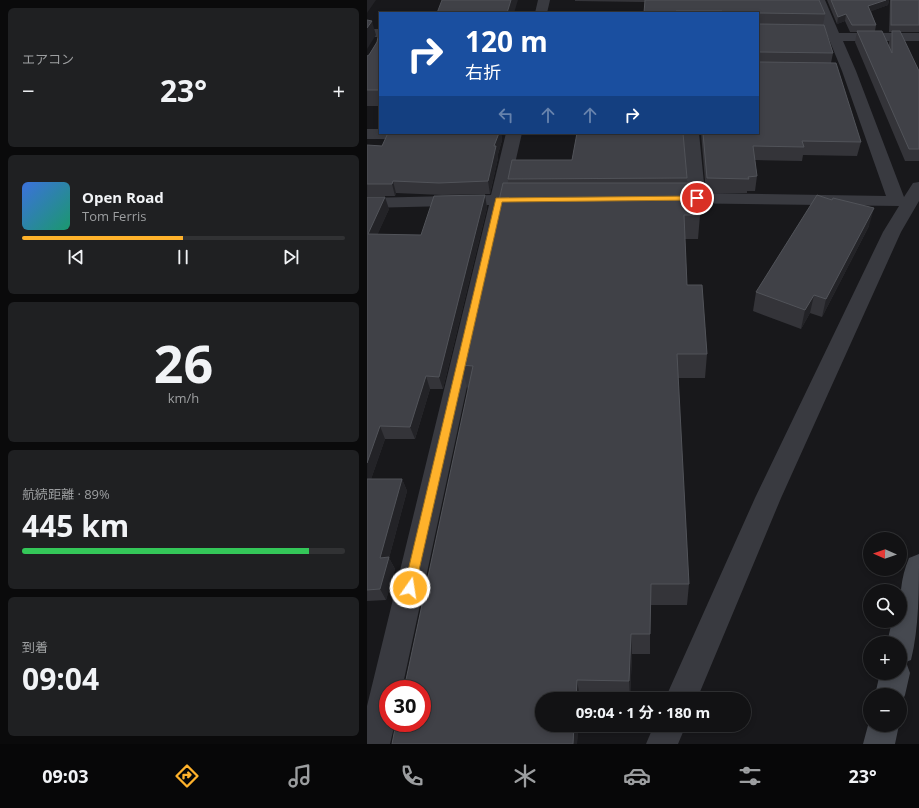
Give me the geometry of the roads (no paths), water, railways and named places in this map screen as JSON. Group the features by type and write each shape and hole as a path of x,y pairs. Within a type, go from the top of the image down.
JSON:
{"main road":[{"path":"903,636 919,567"},
{"path":"879,744 882,732"}],"street":[{"path":"541,12 544,0"},
{"path":"819,0 828,33 841,70 909,196"},
{"path":"367,32 379,32"},
{"path":"828,33 919,37"},
{"path":"367,134 429,134"},
{"path":"374,744 499,200 509,134"},
{"path":"691,134 697,198"},
{"path":"658,198 909,196"},
{"path":"684,692 768,498 909,196"},
{"path":"367,202 546,199"},
{"path":"662,744 667,732"}]}
